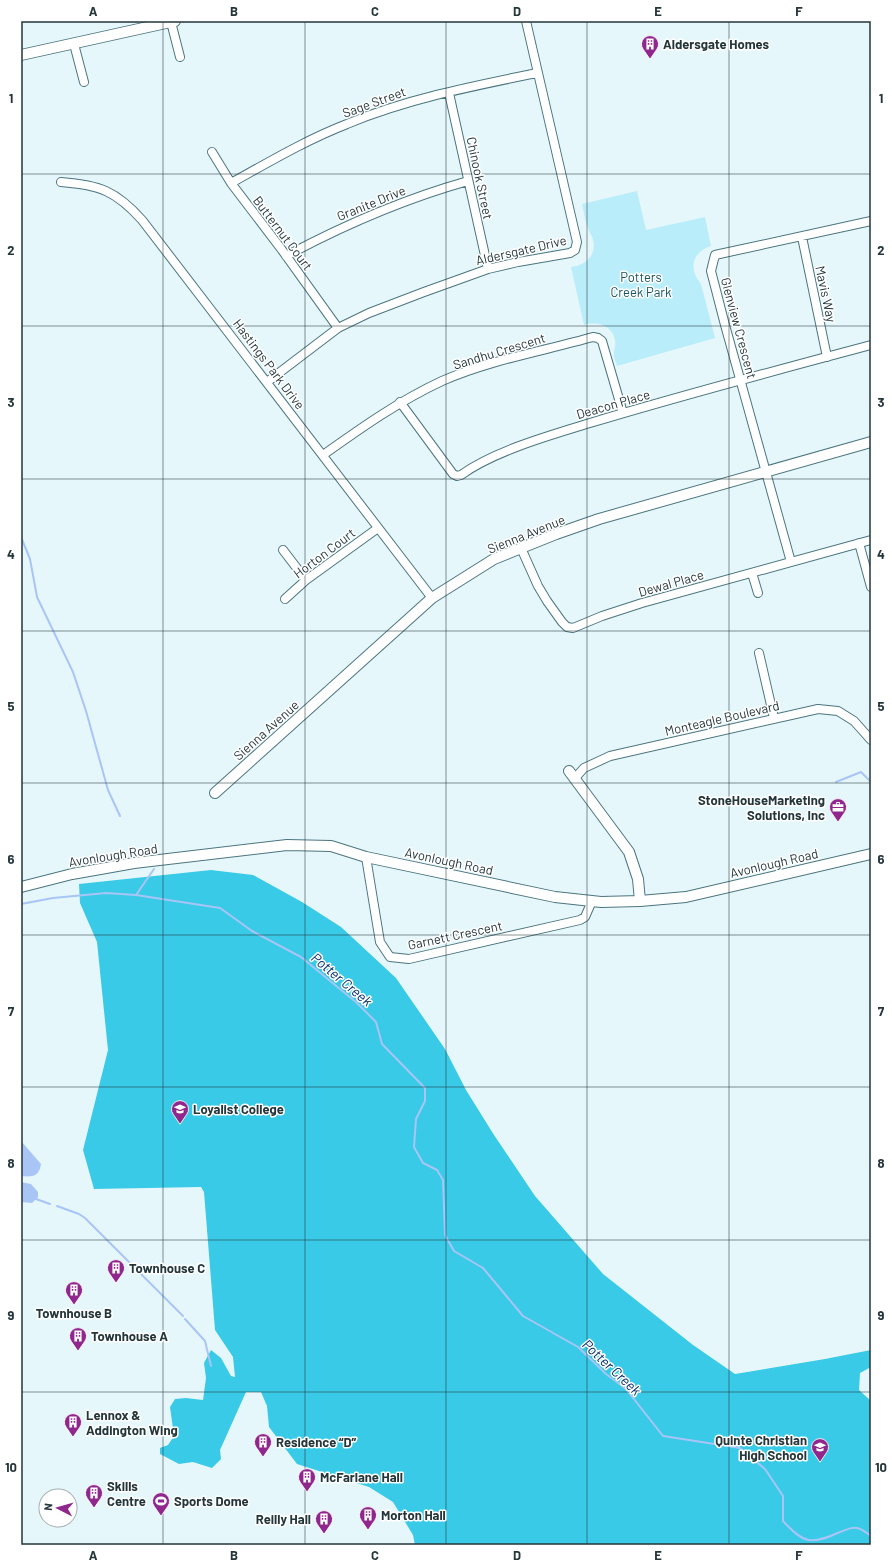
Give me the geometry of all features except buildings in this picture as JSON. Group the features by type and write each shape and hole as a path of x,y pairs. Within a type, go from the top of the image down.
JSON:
{"street":[{"name":"Aldersgate Drive","path":"267,382 338,328 369,313 488,269 570,253 575,250 577,242 526,21"},
{"path":"21,56 173,22 180,57"},
{"path":"74,44 84,82"},
{"name":"Sage Street","path":"231,184 291,149 347,123 416,100 537,73"},
{"name":"Chinook Street","path":"449,93 488,269"},
{"name":"Butternut Court","path":"212,152 231,184 286,256 338,328"},
{"name":"Granite Drive","path":"286,256 327,234 361,219 412,199 468,181"},
{"name":"Hastings Park Drive","path":"61,182 92,186 112,193 129,205 267,382 432,598"},
{"name":"Glenview Crescent","path":"791,562 711,271 715,255 871,221"},
{"name":"Mavis Way","path":"802,237 827,357"},
{"name":"Sandhu Crescent","path":"323,455 400,402 443,381 478,368 594,337 602,341 623,413"},
{"name":"Deacon Place","path":"400,402 453,474 461,476 491,458 525,444 623,413 871,345"},
{"name":"Sienna Avenue","path":"216,793 432,598 494,559 600,519 871,442"},
{"name":"Horton Court","path":"284,599 306,580 378,528"},
{"name":"Dewal Place","path":"521,548 538,586 547,601 562,622 567,627 573,628 602,616 642,603 871,540"},
{"path":"859,543 871,587"},
{"path":"283,550 306,580"},
{"path":"752,573 758,593"},
{"path":"759,653 774,718"},
{"name":"Monteagle Boulevard","path":"572,774 593,762 610,756 818,709 838,711 854,721 871,740"},
{"path":"572,774 629,852 638,879 640,902"},
{"name":"Avonlough Road","path":"21,887 72,874 134,863 286,845 331,846 366,857 555,897 592,901 640,902 686,897 871,854"},
{"name":"Garnett Crescent","path":"366,857 380,942 390,957 409,959 580,920 585,917 592,901"}],"green space":[{"name":"Potters Creek Park","path":"637,191 646,230 705,217 711,246 700,252 696,257 693,267 694,273 701,284 715,338 617,366 614,356 615,340 611,331 599,324 584,325 571,267 581,264 589,259 594,245 588,229 582,204"}],"shaded area":[{"path":"211,870 253,875 302,902 341,927 396,978 445,1049 466,1090 535,1196 603,1274 693,1345 735,1374 871,1350 871,1367 860,1373 859,1390 871,1401 871,1545 415,1545 413,1535 393,1502 369,1487 297,1464 269,1427 267,1406 261,1392 246,1392 220,1450 221,1459 212,1468 193,1462 179,1464 160,1454 160,1448 168,1445 174,1436 170,1407 175,1399 186,1398 203,1400 206,1378 204,1363 211,1350 221,1358 231,1376 235,1377 233,1357 215,1330 204,1192 201,1187 94,1189 83,1150 108,1050 97,942 80,903 79,884"},
{"path":"21,1141 41,1164 37,1174 21,1176"},
{"path":"21,1182 31,1184 38,1192 38,1197 32,1203 21,1202"}],"waterway":[{"path":"21,537 30,559 37,597 73,672 86,711 108,790 120,816"},
{"path":"836,782 861,772 871,782"},
{"path":"136,895 154,869"},
{"name":"Potter Creek","path":"21,904 53,898 106,893 136,895 220,908 252,931 301,957 357,1003 376,1022 382,1044 425,1088 425,1101 416,1119 414,1147 423,1163 437,1170 443,1180 445,1235 454,1251 483,1268 523,1316 578,1347 606,1374 626,1389 663,1436 740,1448 765,1469 783,1496 783,1521 797,1534 808,1540 815,1540 822,1539 848,1529 857,1528 871,1536"},
{"path":"36,1199 50,1204"},
{"path":"57,1206 79,1214 85,1218 183,1316"},
{"path":"185,1319 205,1341 211,1366"}],"place":[{"name":"Aldersgate Homes","path":"650,59"},
{"name":"StoneHouseMarketing Solutions, Inc","path":"838,822"},
{"name":"Loyalist College","path":"180,1124"},
{"name":"Townhouse C","path":"116,1283"},
{"name":"Townhouse B","path":"74,1305"},
{"name":"Townhouse A","path":"78,1351"},
{"name":"Lennox & Addington Wing","path":"73,1437"},
{"name":"Residence “D”","path":"263,1457"},
{"name":"Quinte Christian High School","path":"820,1462"},
{"name":"McFarlane Hall","path":"307,1492"},
{"name":"Skills Centre","path":"94,1508"},
{"name":"Sports Dome","path":"161,1516"},
{"name":"Morton Hall","path":"368,1530"},
{"name":"Reilly Hall","path":"324,1534"}]}
